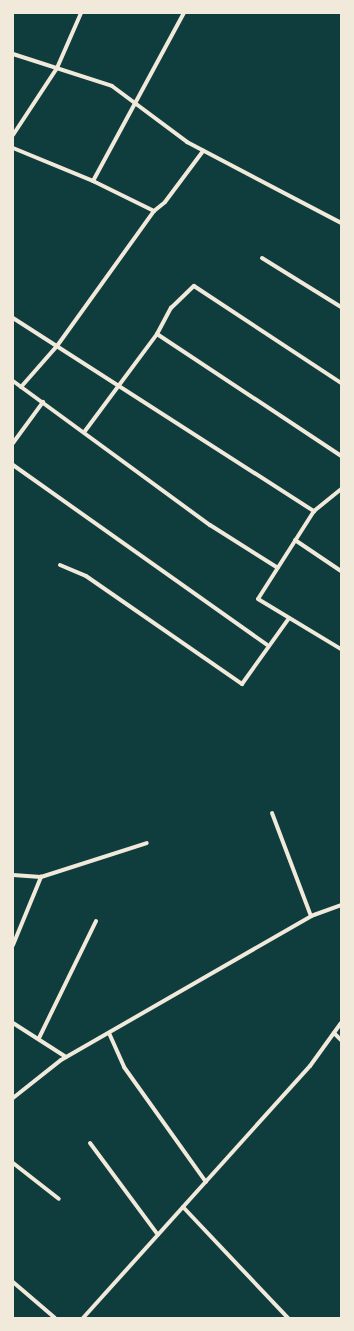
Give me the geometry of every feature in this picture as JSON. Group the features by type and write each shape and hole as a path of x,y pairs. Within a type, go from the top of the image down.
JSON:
{"street":[{"path":"13,135 57,68 81,13"},
{"path":"93,181 184,13"},
{"path":"13,54 112,86 203,150 341,223"},
{"path":"13,148 93,181 154,211"},
{"path":"21,387 57,346 154,211 165,202 203,150"},
{"path":"262,258 341,307"},
{"path":"84,431 120,387 157,334 172,308 194,286 341,383"},
{"path":"13,318 314,511"},
{"path":"157,334 341,456"},
{"path":"13,381 84,431 210,525 278,568"},
{"path":"13,443 43,402"},
{"path":"13,465 267,644"},
{"path":"341,489 314,511 258,599 341,649"},
{"path":"295,540 341,571"},
{"path":"60,565 86,576 242,684 267,644 289,618"},
{"path":"272,813 311,916"},
{"path":"13,874 41,878 147,843"},
{"path":"13,945 41,878"},
{"path":"13,1098 66,1057 311,916 341,905"},
{"path":"39,1038 96,921"},
{"path":"83,1318 310,1066 341,1023"},
{"path":"13,1024 39,1038 66,1057"},
{"path":"109,1033 124,1067 206,1182"},
{"path":"334,1034 341,1040"},
{"path":"90,1143 158,1235"},
{"path":"13,1163 59,1199"},
{"path":"183,1207 288,1318"},
{"path":"14,1284 55,1318"}]}
